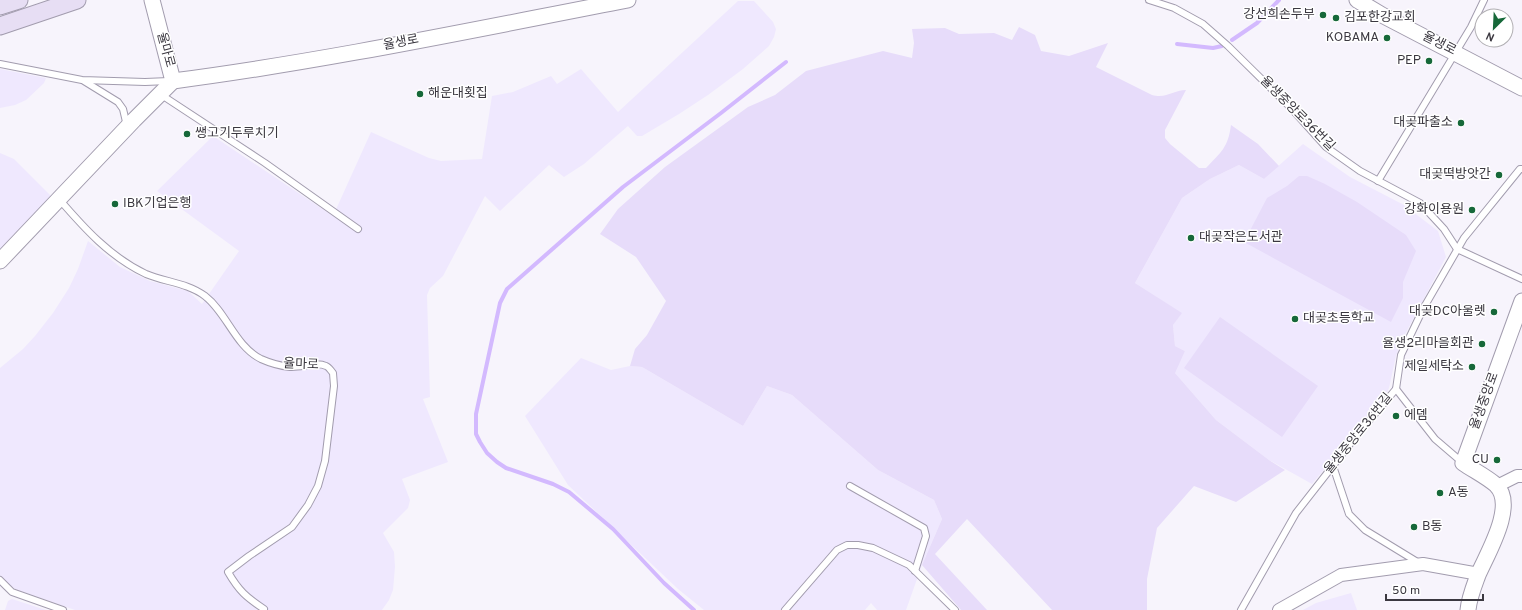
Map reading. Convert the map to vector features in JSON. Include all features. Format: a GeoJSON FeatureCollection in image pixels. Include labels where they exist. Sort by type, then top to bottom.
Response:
{"type":"FeatureCollection","features":[{"type":"Feature","properties":{"kind":"main road"},"geometry":{"type":"LineString","coordinates":[[0,6],[19,0]]}},
{"type":"Feature","properties":{"kind":"main road"},"geometry":{"type":"LineString","coordinates":[[0,26],[77,0]]}},
{"type":"Feature","properties":{"kind":"street"},"geometry":{"type":"LineString","coordinates":[[140,0],[144,3],[159,25]]}},
{"type":"Feature","properties":{"kind":"street","name":"율마로"},"geometry":{"type":"LineString","coordinates":[[0,261],[127,127],[174,81],[152,0]]}},
{"type":"Feature","properties":{"kind":"street"},"geometry":{"type":"LineString","coordinates":[[159,25],[165,0]]}},
{"type":"Feature","properties":{"kind":"street","name":"율생로"},"geometry":{"type":"LineString","coordinates":[[174,81],[302,61],[628,0]]}},
{"type":"Feature","properties":{"kind":"street","name":"율생로"},"geometry":{"type":"LineString","coordinates":[[1357,0],[1382,15],[1522,88]]}},
{"type":"Feature","properties":{"kind":"street","name":"율생중앙로"},"geometry":{"type":"LineString","coordinates":[[1463,463],[1522,301]]}},
{"type":"Feature","properties":{"kind":"street"},"geometry":{"type":"LineString","coordinates":[[1463,463],[1497,486],[1502,493],[1503,504],[1502,520],[1478,574],[1469,601],[1468,610]]}},
{"type":"Feature","properties":{"kind":"street"},"geometry":{"type":"LineString","coordinates":[[1497,486],[1517,476],[1522,476]]}},
{"type":"Feature","properties":{"kind":"street"},"geometry":{"type":"LineString","coordinates":[[1279,610],[1341,575],[1423,564],[1478,574]]}},
{"type":"Feature","properties":{"kind":"lane","name":"율생중앙로36번길"},"geometry":{"type":"LineString","coordinates":[[1149,0],[1174,8],[1203,24],[1228,46],[1291,108],[1326,147],[1360,171],[1420,203],[1444,229],[1458,249],[1522,279]]}},
{"type":"Feature","properties":{"kind":"lane"},"geometry":{"type":"LineString","coordinates":[[1378,180],[1478,15],[1484,0]]}},
{"type":"Feature","properties":{"kind":"lane"},"geometry":{"type":"LineString","coordinates":[[0,59],[9,65]]}},
{"type":"Feature","properties":{"kind":"lane"},"geometry":{"type":"LineString","coordinates":[[0,64],[82,80],[145,82],[174,81]]}},
{"type":"Feature","properties":{"kind":"lane"},"geometry":{"type":"LineString","coordinates":[[82,80],[118,102],[124,109],[127,127]]}},
{"type":"Feature","properties":{"kind":"lane"},"geometry":{"type":"LineString","coordinates":[[160,94],[288,179],[358,229]]}},
{"type":"Feature","properties":{"kind":"lane"},"geometry":{"type":"LineString","coordinates":[[1458,249],[1472,227],[1521,168]]}},
{"type":"Feature","properties":{"kind":"lane","name":"율마로"},"geometry":{"type":"LineString","coordinates":[[59,199],[85,229],[110,252],[131,267],[153,277],[198,290],[215,305],[244,346],[260,358],[275,364],[291,367],[315,365],[326,366],[333,372],[334,386],[325,461],[318,486],[308,506],[292,527],[228,572],[237,588],[264,609]]}},
{"type":"Feature","properties":{"kind":"lane","name":"율생중앙로36번길"},"geometry":{"type":"LineString","coordinates":[[1241,610],[1296,513],[1396,389],[1399,364],[1404,347],[1423,309],[1458,249]]}},
{"type":"Feature","properties":{"kind":"lane"},"geometry":{"type":"LineString","coordinates":[[1396,389],[1435,439],[1463,463]]}},
{"type":"Feature","properties":{"kind":"lane"},"geometry":{"type":"LineString","coordinates":[[1333,466],[1349,514],[1365,530],[1423,564]]}},
{"type":"Feature","properties":{"kind":"lane"},"geometry":{"type":"LineString","coordinates":[[850,486],[924,528],[926,536],[915,571]]}},
{"type":"Feature","properties":{"kind":"lane"},"geometry":{"type":"LineString","coordinates":[[785,610],[837,550],[847,545],[858,544],[873,548],[909,565],[955,610]]}},
{"type":"Feature","properties":{"kind":"lane"},"geometry":{"type":"LineString","coordinates":[[0,580],[12,592],[63,610]]}},
{"type":"Feature","properties":{"kind":"shaded area"},"geometry":{"type":"Polygon","coordinates":[[[738,1],[754,1],[773,22],[776,29],[769,46],[743,69],[708,95],[642,136],[637,136],[628,126],[584,164],[564,177],[549,165],[500,211],[485,196],[443,276],[430,288],[427,295],[430,397],[423,399],[448,462],[402,479],[410,500],[408,508],[383,533],[394,552],[395,567],[393,590],[389,600],[382,610],[75,610],[15,589],[0,577],[0,368],[23,349],[53,313],[69,288],[78,269],[88,241],[120,267],[150,281],[188,291],[202,304],[239,251],[157,191],[213,136],[333,216],[371,132],[429,158],[441,161],[482,159],[492,96],[513,92],[551,76],[557,84],[581,69],[618,112],[738,1]]]}},
{"type":"Feature","properties":{"kind":"shaded area"},"geometry":{"type":"Polygon","coordinates":[[[1019,27],[1035,35],[1041,51],[1069,56],[1108,43],[1096,67],[1152,95],[1162,96],[1181,90],[1186,90],[1165,130],[1165,138],[1199,168],[1206,168],[1223,149],[1230,133],[1231,125],[1258,144],[1279,166],[1264,179],[1239,165],[1210,179],[1182,198],[1135,283],[1182,313],[1173,325],[1175,346],[1185,351],[1175,373],[1216,420],[1269,460],[1285,470],[1236,502],[1194,486],[1157,528],[1147,579],[1147,610],[1052,610],[967,519],[935,554],[987,610],[961,610],[922,565],[942,519],[934,500],[878,470],[792,395],[767,386],[743,426],[642,367],[630,366],[635,349],[647,335],[666,301],[636,257],[600,234],[618,209],[665,167],[748,107],[775,95],[806,71],[883,51],[912,58],[914,43],[912,29],[945,28],[959,34],[994,33],[1012,40],[1019,27]]]}},
{"type":"Feature","properties":{"kind":"shaded area"},"geometry":{"type":"Polygon","coordinates":[[[0,69],[46,78],[44,83],[26,100],[15,105],[0,108],[0,69]]]}},
{"type":"Feature","properties":{"kind":"shaded area","name":"대곶초등학교"},"geometry":{"type":"Polygon","coordinates":[[[1303,144],[1350,177],[1404,205],[1438,231],[1446,257],[1401,342],[1386,395],[1312,484],[1269,460],[1216,420],[1174,372],[1185,351],[1175,346],[1173,325],[1181,313],[1135,283],[1182,198],[1210,179],[1239,165],[1264,179],[1303,144]]]}},
{"type":"Feature","properties":{"kind":"shaded area"},"geometry":{"type":"Polygon","coordinates":[[[0,153],[14,159],[51,196],[0,249],[0,153]]]}},
{"type":"Feature","properties":{"kind":"shaded area"},"geometry":{"type":"Polygon","coordinates":[[[1299,176],[1307,176],[1325,184],[1357,202],[1406,235],[1416,251],[1403,282],[1403,298],[1391,322],[1244,242],[1267,198],[1287,186],[1299,176]]]}},
{"type":"Feature","properties":{"kind":"shaded area"},"geometry":{"type":"Polygon","coordinates":[[[1220,317],[1318,386],[1282,437],[1184,368],[1220,317]]]}},
{"type":"Feature","properties":{"kind":"shaded area"},"geometry":{"type":"Polygon","coordinates":[[[581,358],[611,370],[630,366],[642,367],[743,426],[767,386],[792,395],[878,470],[934,500],[942,519],[922,565],[906,610],[877,610],[871,603],[865,610],[704,610],[678,589],[568,485],[525,416],[581,358]]]}},
{"type":"Feature","properties":{"kind":"shaded area"},"geometry":{"type":"Polygon","coordinates":[[[1351,593],[1357,610],[1303,610],[1316,603],[1351,593]]]}},
{"type":"Feature","properties":{"kind":"shaded area"},"geometry":{"type":"Polygon","coordinates":[[[12,599],[46,610],[5,610],[8,601],[12,599]]]}},
{"type":"Feature","properties":{"kind":"waterway"},"geometry":{"type":"LineString","coordinates":[[1232,40],[1257,23],[1279,0]]}},
{"type":"Feature","properties":{"kind":"waterway"},"geometry":{"type":"LineString","coordinates":[[1177,44],[1213,48],[1222,46]]}},
{"type":"Feature","properties":{"kind":"waterway"},"geometry":{"type":"LineString","coordinates":[[694,610],[664,583],[613,529],[569,492],[553,484],[506,468],[497,462],[487,453],[476,434],[476,414],[500,303],[507,289],[623,187],[786,62]]}},
{"type":"Feature","properties":{"kind":"place","name":"강선희손두부"},"geometry":{"type":"Point","coordinates":[1323,15]}},
{"type":"Feature","properties":{"kind":"place","name":"김포한강교회"},"geometry":{"type":"Point","coordinates":[1336,18]}},
{"type":"Feature","properties":{"kind":"place","name":"KOBAMA"},"geometry":{"type":"Point","coordinates":[1387,38]}},
{"type":"Feature","properties":{"kind":"place","name":"PEP"},"geometry":{"type":"Point","coordinates":[1429,61]}},
{"type":"Feature","properties":{"kind":"place","name":"해운대횟집"},"geometry":{"type":"Point","coordinates":[420,94]}},
{"type":"Feature","properties":{"kind":"place","name":"대곶파출소"},"geometry":{"type":"Point","coordinates":[1461,123]}},
{"type":"Feature","properties":{"kind":"place","name":"쌩고기두루치기"},"geometry":{"type":"Point","coordinates":[187,134]}},
{"type":"Feature","properties":{"kind":"place","name":"대곶떡방앗간"},"geometry":{"type":"Point","coordinates":[1499,175]}},
{"type":"Feature","properties":{"kind":"place","name":"IBK기업은행"},"geometry":{"type":"Point","coordinates":[115,204]}},
{"type":"Feature","properties":{"kind":"place","name":"강화이용원"},"geometry":{"type":"Point","coordinates":[1472,210]}},
{"type":"Feature","properties":{"kind":"place","name":"대곶작은도서관"},"geometry":{"type":"Point","coordinates":[1191,238]}},
{"type":"Feature","properties":{"kind":"place","name":"대곶DC아울렛"},"geometry":{"type":"Point","coordinates":[1494,312]}},
{"type":"Feature","properties":{"kind":"place","name":"대곶초등학교"},"geometry":{"type":"Point","coordinates":[1295,319]}},
{"type":"Feature","properties":{"kind":"place","name":"율생2리마을회관"},"geometry":{"type":"Point","coordinates":[1482,344]}},
{"type":"Feature","properties":{"kind":"place","name":"제일세탁소"},"geometry":{"type":"Point","coordinates":[1472,367]}},
{"type":"Feature","properties":{"kind":"place","name":"에뎀"},"geometry":{"type":"Point","coordinates":[1396,416]}},
{"type":"Feature","properties":{"kind":"place","name":"CU"},"geometry":{"type":"Point","coordinates":[1497,460]}},
{"type":"Feature","properties":{"kind":"place","name":"A동"},"geometry":{"type":"Point","coordinates":[1440,493]}},
{"type":"Feature","properties":{"kind":"place","name":"B동"},"geometry":{"type":"Point","coordinates":[1414,527]}}]}
